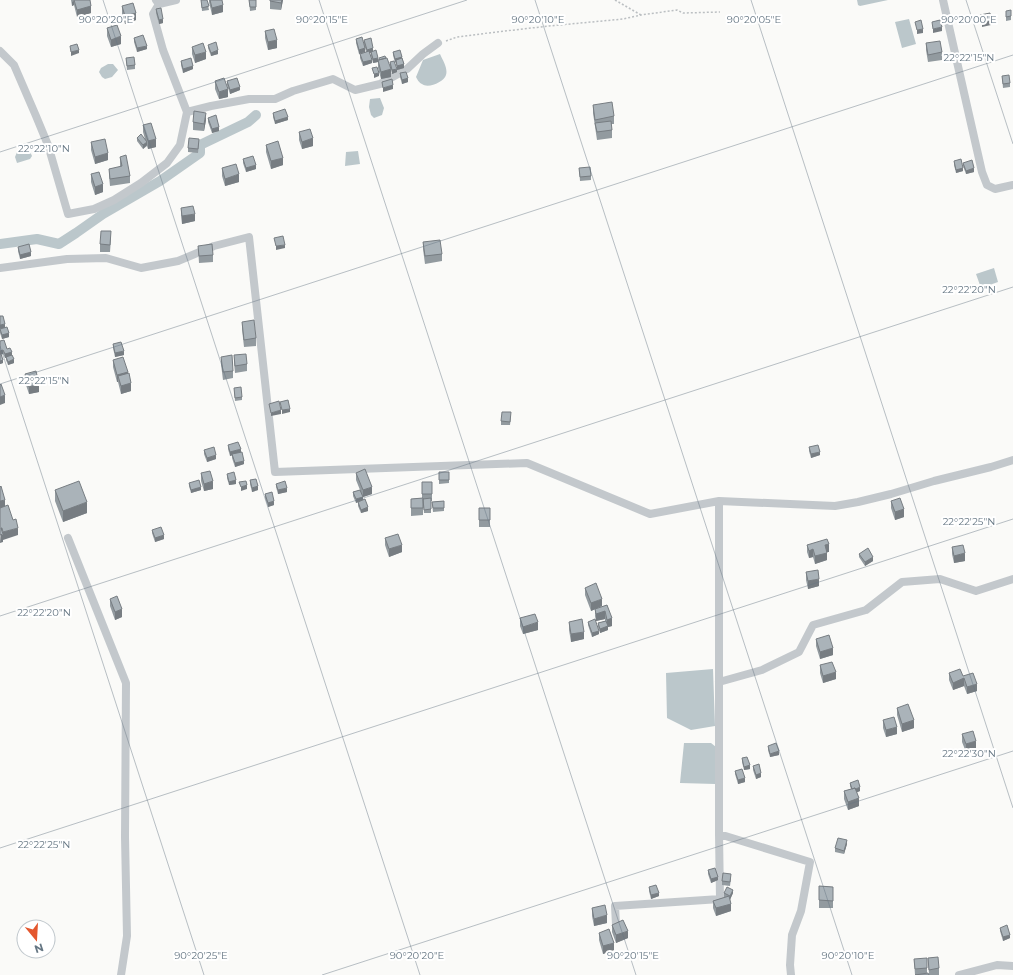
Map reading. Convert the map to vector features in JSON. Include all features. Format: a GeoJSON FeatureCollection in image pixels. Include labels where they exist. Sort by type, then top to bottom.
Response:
{"type":"FeatureCollection","features":[{"type":"Feature","properties":{"kind":"street"},"geometry":{"type":"LineString","coordinates":[[0,51],[14,65],[36,116],[48,145],[68,214],[94,209],[114,200],[141,183],[167,163],[180,146],[187,112],[163,50],[153,14],[158,2],[176,0]]}},
{"type":"Feature","properties":{"kind":"street"},"geometry":{"type":"LineString","coordinates":[[943,0],[982,172],[987,186],[996,189],[1013,185]]}},
{"type":"Feature","properties":{"kind":"street"},"geometry":{"type":"LineString","coordinates":[[187,112],[249,99],[275,99],[294,91],[333,79],[355,90],[380,84],[407,69],[423,54],[438,43]]}},
{"type":"Feature","properties":{"kind":"street"},"geometry":{"type":"LineString","coordinates":[[0,268],[67,259],[106,258],[141,268],[178,261],[214,246],[249,237],[275,472],[527,463],[650,514],[719,501],[835,506],[891,494],[1013,460]]}},
{"type":"Feature","properties":{"kind":"street"},"geometry":{"type":"LineString","coordinates":[[616,925],[615,906],[720,899],[719,501]]}},
{"type":"Feature","properties":{"kind":"street"},"geometry":{"type":"LineString","coordinates":[[68,538],[126,683],[125,837],[127,936],[121,975]]}},
{"type":"Feature","properties":{"kind":"street"},"geometry":{"type":"LineString","coordinates":[[719,682],[762,670],[799,652],[813,625],[866,610],[902,582],[940,580],[976,591],[1013,579]]}},
{"type":"Feature","properties":{"kind":"street"},"geometry":{"type":"LineString","coordinates":[[719,834],[810,862],[801,911],[792,935],[790,965],[791,975]]}},
{"type":"Feature","properties":{"kind":"street"},"geometry":{"type":"LineString","coordinates":[[959,975],[997,965],[1013,966]]}},
{"type":"Feature","properties":{"kind":"path"},"geometry":{"type":"LineString","coordinates":[[615,0],[641,15]]}},
{"type":"Feature","properties":{"kind":"path"},"geometry":{"type":"LineString","coordinates":[[438,43],[458,37],[549,26],[610,21],[676,10],[683,13],[720,12]]}},
{"type":"Feature","properties":{"kind":"shaded area"},"geometry":{"type":"Polygon","coordinates":[[[857,0],[888,0],[860,6],[858,5],[857,0]]]}},
{"type":"Feature","properties":{"kind":"shaded area"},"geometry":{"type":"Polygon","coordinates":[[[909,19],[916,44],[902,48],[895,22],[909,19]]]}},
{"type":"Feature","properties":{"kind":"shaded area"},"geometry":{"type":"Polygon","coordinates":[[[440,54],[445,64],[445,78],[428,86],[418,81],[416,77],[423,60],[440,54]]]}},
{"type":"Feature","properties":{"kind":"shaded area"},"geometry":{"type":"Polygon","coordinates":[[[108,64],[113,64],[118,70],[112,77],[105,79],[99,72],[101,68],[108,64]]]}},
{"type":"Feature","properties":{"kind":"shaded area"},"geometry":{"type":"Polygon","coordinates":[[[380,98],[384,108],[382,115],[374,118],[371,115],[369,107],[370,99],[380,98]]]}},
{"type":"Feature","properties":{"kind":"shaded area"},"geometry":{"type":"Polygon","coordinates":[[[29,149],[32,156],[30,159],[17,163],[15,157],[17,152],[29,149]]]}},
{"type":"Feature","properties":{"kind":"shaded area"},"geometry":{"type":"Polygon","coordinates":[[[358,151],[360,164],[345,166],[346,152],[358,151]]]}},
{"type":"Feature","properties":{"kind":"shaded area"},"geometry":{"type":"Polygon","coordinates":[[[994,268],[998,282],[981,288],[976,274],[994,268]]]}},
{"type":"Feature","properties":{"kind":"shaded area"},"geometry":{"type":"Polygon","coordinates":[[[713,669],[715,726],[691,730],[667,718],[666,673],[713,669]]]}},
{"type":"Feature","properties":{"kind":"shaded area"},"geometry":{"type":"Polygon","coordinates":[[[684,743],[711,743],[716,747],[715,784],[680,783],[684,743]]]}},
{"type":"Feature","properties":{"kind":"building"},"geometry":{"type":"Polygon","coordinates":[[[74,0],[90,0],[91,6],[77,10],[74,0]]]}},
{"type":"Feature","properties":{"kind":"building"},"geometry":{"type":"Polygon","coordinates":[[[201,0],[207,0],[209,6],[202,8],[201,0]]]}},
{"type":"Feature","properties":{"kind":"building"},"geometry":{"type":"Polygon","coordinates":[[[210,0],[222,0],[223,5],[212,8],[210,0]]]}},
{"type":"Feature","properties":{"kind":"building"},"geometry":{"type":"Polygon","coordinates":[[[249,0],[256,0],[256,7],[250,7],[249,0]]]}},
{"type":"Feature","properties":{"kind":"building"},"geometry":{"type":"Polygon","coordinates":[[[270,0],[282,0],[281,3],[270,0]]]}},
{"type":"Feature","properties":{"kind":"building"},"geometry":{"type":"Polygon","coordinates":[[[133,3],[136,13],[125,16],[122,6],[133,3]]]}},
{"type":"Feature","properties":{"kind":"building"},"geometry":{"type":"Polygon","coordinates":[[[161,8],[163,19],[159,20],[156,9],[161,8]]]}},
{"type":"Feature","properties":{"kind":"building"},"geometry":{"type":"Polygon","coordinates":[[[1011,10],[1011,16],[1006,17],[1006,11],[1011,10]]]}},
{"type":"Feature","properties":{"kind":"building"},"geometry":{"type":"Polygon","coordinates":[[[990,13],[991,21],[982,23],[980,15],[990,13]]]}},
{"type":"Feature","properties":{"kind":"building"},"geometry":{"type":"Polygon","coordinates":[[[921,20],[923,29],[917,30],[915,22],[921,20]]]}},
{"type":"Feature","properties":{"kind":"building"},"geometry":{"type":"Polygon","coordinates":[[[940,20],[942,27],[933,29],[932,22],[940,20]]]}},
{"type":"Feature","properties":{"kind":"building"},"geometry":{"type":"Polygon","coordinates":[[[117,25],[121,36],[111,40],[107,28],[117,25]]]}},
{"type":"Feature","properties":{"kind":"building"},"geometry":{"type":"Polygon","coordinates":[[[274,29],[277,40],[268,42],[265,31],[274,29]]]}},
{"type":"Feature","properties":{"kind":"building"},"geometry":{"type":"Polygon","coordinates":[[[143,35],[147,46],[137,48],[134,38],[143,35]]]}},
{"type":"Feature","properties":{"kind":"building"},"geometry":{"type":"Polygon","coordinates":[[[362,37],[365,48],[359,50],[356,39],[362,37]]]}},
{"type":"Feature","properties":{"kind":"building"},"geometry":{"type":"Polygon","coordinates":[[[371,38],[373,48],[367,50],[364,40],[371,38]]]}},
{"type":"Feature","properties":{"kind":"building"},"geometry":{"type":"Polygon","coordinates":[[[940,41],[942,52],[928,55],[926,43],[940,41]]]}},
{"type":"Feature","properties":{"kind":"building"},"geometry":{"type":"Polygon","coordinates":[[[216,42],[218,50],[211,53],[208,45],[216,42]]]}},
{"type":"Feature","properties":{"kind":"building"},"geometry":{"type":"Polygon","coordinates":[[[203,43],[206,52],[195,55],[192,47],[203,43]]]}},
{"type":"Feature","properties":{"kind":"building"},"geometry":{"type":"Polygon","coordinates":[[[77,44],[79,50],[71,52],[70,46],[77,44]]]}},
{"type":"Feature","properties":{"kind":"building"},"geometry":{"type":"Polygon","coordinates":[[[376,50],[378,58],[373,59],[371,52],[376,50]]]}},
{"type":"Feature","properties":{"kind":"building"},"geometry":{"type":"Polygon","coordinates":[[[400,50],[402,57],[395,59],[393,52],[400,50]]]}},
{"type":"Feature","properties":{"kind":"building"},"geometry":{"type":"Polygon","coordinates":[[[369,51],[372,60],[363,62],[360,54],[369,51]]]}},
{"type":"Feature","properties":{"kind":"building"},"geometry":{"type":"Polygon","coordinates":[[[385,56],[386,58],[379,60],[379,58],[385,56]]]}},
{"type":"Feature","properties":{"kind":"building"},"geometry":{"type":"Polygon","coordinates":[[[134,57],[135,65],[127,66],[126,58],[134,57]]]}},
{"type":"Feature","properties":{"kind":"building"},"geometry":{"type":"Polygon","coordinates":[[[191,58],[193,66],[183,69],[181,61],[191,58]]]}},
{"type":"Feature","properties":{"kind":"building"},"geometry":{"type":"Polygon","coordinates":[[[387,58],[391,69],[381,72],[378,60],[387,58]]]}},
{"type":"Feature","properties":{"kind":"building"},"geometry":{"type":"Polygon","coordinates":[[[402,58],[404,64],[397,66],[396,60],[402,58]]]}},
{"type":"Feature","properties":{"kind":"building"},"geometry":{"type":"Polygon","coordinates":[[[394,61],[397,69],[392,70],[390,62],[394,61]]]}},
{"type":"Feature","properties":{"kind":"building"},"geometry":{"type":"Polygon","coordinates":[[[377,67],[379,73],[374,74],[372,68],[377,67]]]}},
{"type":"Feature","properties":{"kind":"building"},"geometry":{"type":"Polygon","coordinates":[[[406,72],[408,78],[402,80],[400,73],[406,72]]]}},
{"type":"Feature","properties":{"kind":"building"},"geometry":{"type":"Polygon","coordinates":[[[1009,75],[1010,83],[1003,84],[1002,76],[1009,75]]]}},
{"type":"Feature","properties":{"kind":"building"},"geometry":{"type":"Polygon","coordinates":[[[224,78],[228,89],[219,92],[215,81],[224,78]]]}},
{"type":"Feature","properties":{"kind":"building"},"geometry":{"type":"Polygon","coordinates":[[[237,78],[240,87],[230,90],[227,81],[237,78]]]}},
{"type":"Feature","properties":{"kind":"building"},"geometry":{"type":"Polygon","coordinates":[[[392,79],[393,85],[383,88],[382,82],[392,79]]]}},
{"type":"Feature","properties":{"kind":"building"},"geometry":{"type":"Polygon","coordinates":[[[612,102],[614,116],[595,120],[593,105],[612,102]]]}},
{"type":"Feature","properties":{"kind":"building"},"geometry":{"type":"Polygon","coordinates":[[[285,109],[288,117],[275,121],[273,113],[285,109]]]}},
{"type":"Feature","properties":{"kind":"building"},"geometry":{"type":"Polygon","coordinates":[[[194,111],[206,113],[204,124],[193,122],[194,111]]]}},
{"type":"Feature","properties":{"kind":"building"},"geometry":{"type":"Polygon","coordinates":[[[216,115],[219,127],[212,129],[208,118],[216,115]]]}},
{"type":"Feature","properties":{"kind":"building"},"geometry":{"type":"Polygon","coordinates":[[[611,121],[612,130],[597,132],[595,123],[611,121]]]}},
{"type":"Feature","properties":{"kind":"building"},"geometry":{"type":"Polygon","coordinates":[[[151,123],[156,139],[148,141],[143,125],[151,123]]]}},
{"type":"Feature","properties":{"kind":"building"},"geometry":{"type":"Polygon","coordinates":[[[310,129],[313,138],[302,142],[299,132],[310,129]]]}},
{"type":"Feature","properties":{"kind":"building"},"geometry":{"type":"Polygon","coordinates":[[[141,134],[147,142],[143,145],[137,138],[141,134]]]}},
{"type":"Feature","properties":{"kind":"building"},"geometry":{"type":"Polygon","coordinates":[[[189,138],[199,139],[198,149],[188,148],[189,138]]]}},
{"type":"Feature","properties":{"kind":"building"},"geometry":{"type":"Polygon","coordinates":[[[105,139],[108,153],[95,157],[91,142],[105,139]]]}},
{"type":"Feature","properties":{"kind":"building"},"geometry":{"type":"Polygon","coordinates":[[[278,141],[283,158],[271,161],[266,145],[278,141]]]}},
{"type":"Feature","properties":{"kind":"building"},"geometry":{"type":"Polygon","coordinates":[[[126,155],[130,176],[110,179],[109,169],[122,166],[120,157],[126,155]]]}},
{"type":"Feature","properties":{"kind":"building"},"geometry":{"type":"Polygon","coordinates":[[[253,156],[256,165],[246,168],[243,159],[253,156]]]}},
{"type":"Feature","properties":{"kind":"building"},"geometry":{"type":"Polygon","coordinates":[[[961,159],[963,168],[956,170],[954,161],[961,159]]]}},
{"type":"Feature","properties":{"kind":"building"},"geometry":{"type":"Polygon","coordinates":[[[972,160],[974,168],[966,171],[963,163],[972,160]]]}},
{"type":"Feature","properties":{"kind":"building"},"geometry":{"type":"Polygon","coordinates":[[[236,164],[239,174],[225,179],[222,168],[236,164]]]}},
{"type":"Feature","properties":{"kind":"building"},"geometry":{"type":"Polygon","coordinates":[[[590,167],[591,176],[580,177],[579,168],[590,167]]]}},
{"type":"Feature","properties":{"kind":"building"},"geometry":{"type":"Polygon","coordinates":[[[99,172],[103,184],[95,187],[91,174],[99,172]]]}},
{"type":"Feature","properties":{"kind":"building"},"geometry":{"type":"Polygon","coordinates":[[[193,206],[195,214],[182,216],[181,208],[193,206]]]}},
{"type":"Feature","properties":{"kind":"building"},"geometry":{"type":"Polygon","coordinates":[[[101,231],[111,231],[110,245],[100,244],[101,231]]]}},
{"type":"Feature","properties":{"kind":"building"},"geometry":{"type":"Polygon","coordinates":[[[283,236],[285,245],[276,246],[274,238],[283,236]]]}},
{"type":"Feature","properties":{"kind":"building"},"geometry":{"type":"Polygon","coordinates":[[[440,240],[442,254],[425,256],[423,242],[440,240]]]}},
{"type":"Feature","properties":{"kind":"building"},"geometry":{"type":"Polygon","coordinates":[[[29,244],[31,252],[20,255],[18,247],[29,244]]]}},
{"type":"Feature","properties":{"kind":"building"},"geometry":{"type":"Polygon","coordinates":[[[212,244],[213,255],[199,256],[198,246],[212,244]]]}},
{"type":"Feature","properties":{"kind":"building"},"geometry":{"type":"Polygon","coordinates":[[[0,316],[3,316],[5,324],[0,325],[0,316]]]}},
{"type":"Feature","properties":{"kind":"building"},"geometry":{"type":"Polygon","coordinates":[[[254,320],[256,338],[244,340],[242,322],[254,320]]]}},
{"type":"Feature","properties":{"kind":"building"},"geometry":{"type":"Polygon","coordinates":[[[7,327],[9,333],[2,335],[0,329],[7,327]]]}},
{"type":"Feature","properties":{"kind":"building"},"geometry":{"type":"Polygon","coordinates":[[[4,340],[7,349],[10,348],[12,352],[5,354],[3,350],[0,351],[0,341],[4,340]]]}},
{"type":"Feature","properties":{"kind":"building"},"geometry":{"type":"Polygon","coordinates":[[[121,342],[124,351],[115,353],[113,344],[121,342]]]}},
{"type":"Feature","properties":{"kind":"building"},"geometry":{"type":"Polygon","coordinates":[[[0,354],[3,360],[0,361],[0,354]]]}},
{"type":"Feature","properties":{"kind":"building"},"geometry":{"type":"Polygon","coordinates":[[[246,354],[247,364],[235,366],[234,355],[246,354]]]}},
{"type":"Feature","properties":{"kind":"building"},"geometry":{"type":"Polygon","coordinates":[[[12,355],[14,359],[8,362],[6,357],[12,355]]]}},
{"type":"Feature","properties":{"kind":"building"},"geometry":{"type":"Polygon","coordinates":[[[232,355],[233,371],[223,372],[221,357],[232,355]]]}},
{"type":"Feature","properties":{"kind":"building"},"geometry":{"type":"Polygon","coordinates":[[[123,357],[128,372],[117,375],[113,360],[123,357]]]}},
{"type":"Feature","properties":{"kind":"building"},"geometry":{"type":"Polygon","coordinates":[[[36,371],[39,384],[29,387],[25,374],[36,371]]]}},
{"type":"Feature","properties":{"kind":"building"},"geometry":{"type":"Polygon","coordinates":[[[129,373],[131,383],[121,386],[118,376],[129,373]]]}},
{"type":"Feature","properties":{"kind":"building"},"geometry":{"type":"Polygon","coordinates":[[[1,384],[5,395],[0,397],[0,385],[1,384]]]}},
{"type":"Feature","properties":{"kind":"building"},"geometry":{"type":"Polygon","coordinates":[[[241,387],[242,397],[235,398],[234,388],[241,387]]]}},
{"type":"Feature","properties":{"kind":"building"},"geometry":{"type":"Polygon","coordinates":[[[288,400],[290,409],[282,410],[280,402],[288,400]]]}},
{"type":"Feature","properties":{"kind":"building"},"geometry":{"type":"Polygon","coordinates":[[[279,401],[281,410],[271,413],[269,404],[279,401]]]}},
{"type":"Feature","properties":{"kind":"building"},"geometry":{"type":"Polygon","coordinates":[[[502,412],[511,412],[510,422],[501,421],[502,412]]]}},
{"type":"Feature","properties":{"kind":"building"},"geometry":{"type":"Polygon","coordinates":[[[238,442],[241,449],[230,452],[228,445],[238,442]]]}},
{"type":"Feature","properties":{"kind":"building"},"geometry":{"type":"Polygon","coordinates":[[[818,445],[820,452],[811,454],[809,447],[818,445]]]}},
{"type":"Feature","properties":{"kind":"building"},"geometry":{"type":"Polygon","coordinates":[[[214,447],[216,455],[207,458],[204,450],[214,447]]]}},
{"type":"Feature","properties":{"kind":"building"},"geometry":{"type":"Polygon","coordinates":[[[242,452],[244,461],[235,463],[232,454],[242,452]]]}},
{"type":"Feature","properties":{"kind":"building"},"geometry":{"type":"Polygon","coordinates":[[[365,469],[372,487],[363,490],[356,473],[365,469]]]}},
{"type":"Feature","properties":{"kind":"building"},"geometry":{"type":"Polygon","coordinates":[[[210,471],[213,481],[204,484],[201,473],[210,471]]]}},
{"type":"Feature","properties":{"kind":"building"},"geometry":{"type":"Polygon","coordinates":[[[234,472],[236,480],[229,482],[227,474],[234,472]]]}},
{"type":"Feature","properties":{"kind":"building"},"geometry":{"type":"Polygon","coordinates":[[[439,472],[449,472],[449,480],[439,480],[439,472]]]}},
{"type":"Feature","properties":{"kind":"building"},"geometry":{"type":"Polygon","coordinates":[[[256,479],[258,486],[252,488],[250,480],[256,479]]]}},
{"type":"Feature","properties":{"kind":"building"},"geometry":{"type":"Polygon","coordinates":[[[199,480],[201,487],[191,490],[189,483],[199,480]]]}},
{"type":"Feature","properties":{"kind":"building"},"geometry":{"type":"Polygon","coordinates":[[[79,481],[87,502],[63,511],[55,490],[79,481]]]}},
{"type":"Feature","properties":{"kind":"building"},"geometry":{"type":"Polygon","coordinates":[[[246,481],[247,485],[241,487],[239,482],[246,481]]]}},
{"type":"Feature","properties":{"kind":"building"},"geometry":{"type":"Polygon","coordinates":[[[285,481],[287,488],[278,490],[276,484],[285,481]]]}},
{"type":"Feature","properties":{"kind":"building"},"geometry":{"type":"Polygon","coordinates":[[[422,482],[432,482],[432,494],[422,494],[422,482]]]}},
{"type":"Feature","properties":{"kind":"building"},"geometry":{"type":"Polygon","coordinates":[[[1,486],[5,500],[0,501],[0,487],[1,486]]]}},
{"type":"Feature","properties":{"kind":"building"},"geometry":{"type":"Polygon","coordinates":[[[360,490],[363,497],[356,499],[353,492],[360,490]]]}},
{"type":"Feature","properties":{"kind":"building"},"geometry":{"type":"Polygon","coordinates":[[[272,492],[274,501],[268,503],[265,494],[272,492]]]}},
{"type":"Feature","properties":{"kind":"building"},"geometry":{"type":"Polygon","coordinates":[[[423,498],[423,508],[411,508],[411,499],[423,498]]]}},
{"type":"Feature","properties":{"kind":"building"},"geometry":{"type":"Polygon","coordinates":[[[431,498],[431,509],[424,510],[423,499],[431,498]]]}},
{"type":"Feature","properties":{"kind":"building"},"geometry":{"type":"Polygon","coordinates":[[[900,498],[904,509],[895,512],[891,501],[900,498]]]}},
{"type":"Feature","properties":{"kind":"building"},"geometry":{"type":"Polygon","coordinates":[[[365,499],[368,507],[361,510],[358,502],[365,499]]]}},
{"type":"Feature","properties":{"kind":"building"},"geometry":{"type":"Polygon","coordinates":[[[444,501],[444,508],[433,508],[432,502],[444,501]]]}},
{"type":"Feature","properties":{"kind":"building"},"geometry":{"type":"Polygon","coordinates":[[[8,505],[13,520],[16,519],[18,528],[3,532],[1,528],[3,534],[0,535],[0,508],[8,505]]]}},
{"type":"Feature","properties":{"kind":"building"},"geometry":{"type":"Polygon","coordinates":[[[479,508],[490,508],[490,520],[479,520],[479,508]]]}},
{"type":"Feature","properties":{"kind":"building"},"geometry":{"type":"Polygon","coordinates":[[[161,527],[164,535],[155,538],[152,530],[161,527]]]}},
{"type":"Feature","properties":{"kind":"building"},"geometry":{"type":"Polygon","coordinates":[[[398,534],[402,545],[389,549],[385,538],[398,534]]]}},
{"type":"Feature","properties":{"kind":"building"},"geometry":{"type":"Polygon","coordinates":[[[827,539],[829,544],[825,545],[827,553],[815,556],[813,549],[809,551],[807,545],[827,539]]]}},
{"type":"Feature","properties":{"kind":"building"},"geometry":{"type":"Polygon","coordinates":[[[963,545],[965,553],[954,556],[952,547],[963,545]]]}},
{"type":"Feature","properties":{"kind":"building"},"geometry":{"type":"Polygon","coordinates":[[[868,548],[873,557],[865,562],[859,554],[868,548]]]}},
{"type":"Feature","properties":{"kind":"building"},"geometry":{"type":"Polygon","coordinates":[[[818,570],[819,579],[808,581],[806,572],[818,570]]]}},
{"type":"Feature","properties":{"kind":"building"},"geometry":{"type":"Polygon","coordinates":[[[596,583],[602,599],[591,603],[585,588],[596,583]]]}},
{"type":"Feature","properties":{"kind":"building"},"geometry":{"type":"Polygon","coordinates":[[[117,596],[122,609],[115,612],[110,599],[117,596]]]}},
{"type":"Feature","properties":{"kind":"building"},"geometry":{"type":"Polygon","coordinates":[[[607,605],[612,618],[607,620],[605,611],[596,614],[595,609],[607,605]]]}},
{"type":"Feature","properties":{"kind":"building"},"geometry":{"type":"Polygon","coordinates":[[[535,614],[538,622],[523,627],[520,618],[535,614]]]}},
{"type":"Feature","properties":{"kind":"building"},"geometry":{"type":"Polygon","coordinates":[[[582,619],[584,632],[571,634],[569,622],[582,619]]]}},
{"type":"Feature","properties":{"kind":"building"},"geometry":{"type":"Polygon","coordinates":[[[595,619],[599,631],[592,633],[588,622],[595,619]]]}},
{"type":"Feature","properties":{"kind":"building"},"geometry":{"type":"Polygon","coordinates":[[[606,621],[608,626],[600,629],[598,623],[606,621]]]}},
{"type":"Feature","properties":{"kind":"building"},"geometry":{"type":"Polygon","coordinates":[[[829,635],[833,648],[820,652],[816,639],[829,635]]]}},
{"type":"Feature","properties":{"kind":"building"},"geometry":{"type":"Polygon","coordinates":[[[832,662],[836,672],[823,676],[820,665],[832,662]]]}},
{"type":"Feature","properties":{"kind":"building"},"geometry":{"type":"Polygon","coordinates":[[[960,669],[963,676],[973,673],[977,684],[967,687],[964,678],[953,683],[949,673],[960,669]]]}},
{"type":"Feature","properties":{"kind":"building"},"geometry":{"type":"Polygon","coordinates":[[[908,704],[914,720],[902,724],[897,708],[908,704]]]}},
{"type":"Feature","properties":{"kind":"building"},"geometry":{"type":"Polygon","coordinates":[[[894,717],[897,727],[886,730],[883,720],[894,717]]]}},
{"type":"Feature","properties":{"kind":"building"},"geometry":{"type":"Polygon","coordinates":[[[973,731],[976,741],[966,744],[962,734],[973,731]]]}},
{"type":"Feature","properties":{"kind":"building"},"geometry":{"type":"Polygon","coordinates":[[[776,743],[779,751],[770,754],[768,746],[776,743]]]}},
{"type":"Feature","properties":{"kind":"building"},"geometry":{"type":"Polygon","coordinates":[[[747,757],[750,765],[744,767],[742,758],[747,757]]]}},
{"type":"Feature","properties":{"kind":"building"},"geometry":{"type":"Polygon","coordinates":[[[759,764],[761,773],[756,775],[753,766],[759,764]]]}},
{"type":"Feature","properties":{"kind":"building"},"geometry":{"type":"Polygon","coordinates":[[[742,769],[745,778],[738,780],[735,771],[742,769]]]}},
{"type":"Feature","properties":{"kind":"building"},"geometry":{"type":"Polygon","coordinates":[[[858,780],[860,787],[852,789],[850,783],[858,780]]]}},
{"type":"Feature","properties":{"kind":"building"},"geometry":{"type":"Polygon","coordinates":[[[855,788],[859,798],[848,802],[844,791],[855,788]]]}},
{"type":"Feature","properties":{"kind":"building"},"geometry":{"type":"Polygon","coordinates":[[[838,838],[847,840],[844,851],[835,848],[838,838]]]}},
{"type":"Feature","properties":{"kind":"building"},"geometry":{"type":"Polygon","coordinates":[[[715,868],[718,877],[711,879],[708,870],[715,868]]]}},
{"type":"Feature","properties":{"kind":"building"},"geometry":{"type":"Polygon","coordinates":[[[723,873],[731,874],[730,882],[722,881],[723,873]]]}},
{"type":"Feature","properties":{"kind":"building"},"geometry":{"type":"Polygon","coordinates":[[[656,885],[659,893],[651,895],[649,887],[656,885]]]}},
{"type":"Feature","properties":{"kind":"building"},"geometry":{"type":"Polygon","coordinates":[[[819,886],[833,887],[833,901],[819,900],[819,886]]]}},
{"type":"Feature","properties":{"kind":"building"},"geometry":{"type":"Polygon","coordinates":[[[727,887],[733,890],[730,896],[724,893],[727,887]]]}},
{"type":"Feature","properties":{"kind":"building"},"geometry":{"type":"Polygon","coordinates":[[[729,896],[731,904],[716,908],[713,901],[729,896]]]}},
{"type":"Feature","properties":{"kind":"building"},"geometry":{"type":"Polygon","coordinates":[[[605,905],[607,915],[594,919],[592,908],[605,905]]]}},
{"type":"Feature","properties":{"kind":"building"},"geometry":{"type":"Polygon","coordinates":[[[623,920],[628,931],[616,935],[612,925],[623,920]]]}},
{"type":"Feature","properties":{"kind":"building"},"geometry":{"type":"Polygon","coordinates":[[[1007,925],[1010,935],[1003,937],[1000,928],[1007,925]]]}},
{"type":"Feature","properties":{"kind":"building"},"geometry":{"type":"Polygon","coordinates":[[[609,929],[614,943],[603,946],[599,933],[609,929]]]}},
{"type":"Feature","properties":{"kind":"building"},"geometry":{"type":"Polygon","coordinates":[[[938,957],[939,968],[929,970],[928,958],[938,957]]]}},
{"type":"Feature","properties":{"kind":"building"},"geometry":{"type":"Polygon","coordinates":[[[927,958],[927,968],[915,969],[914,959],[927,958]]]}},
{"type":"Feature","properties":{"kind":"building"},"geometry":{"type":"Polygon","coordinates":[[[928,973],[929,975],[915,975],[928,973]]]}},
{"type":"Feature","properties":{"kind":"waterway"},"geometry":{"type":"LineString","coordinates":[[0,244],[37,239],[59,244],[103,214],[160,181],[200,153],[200,145],[248,122],[256,115]]}}]}
